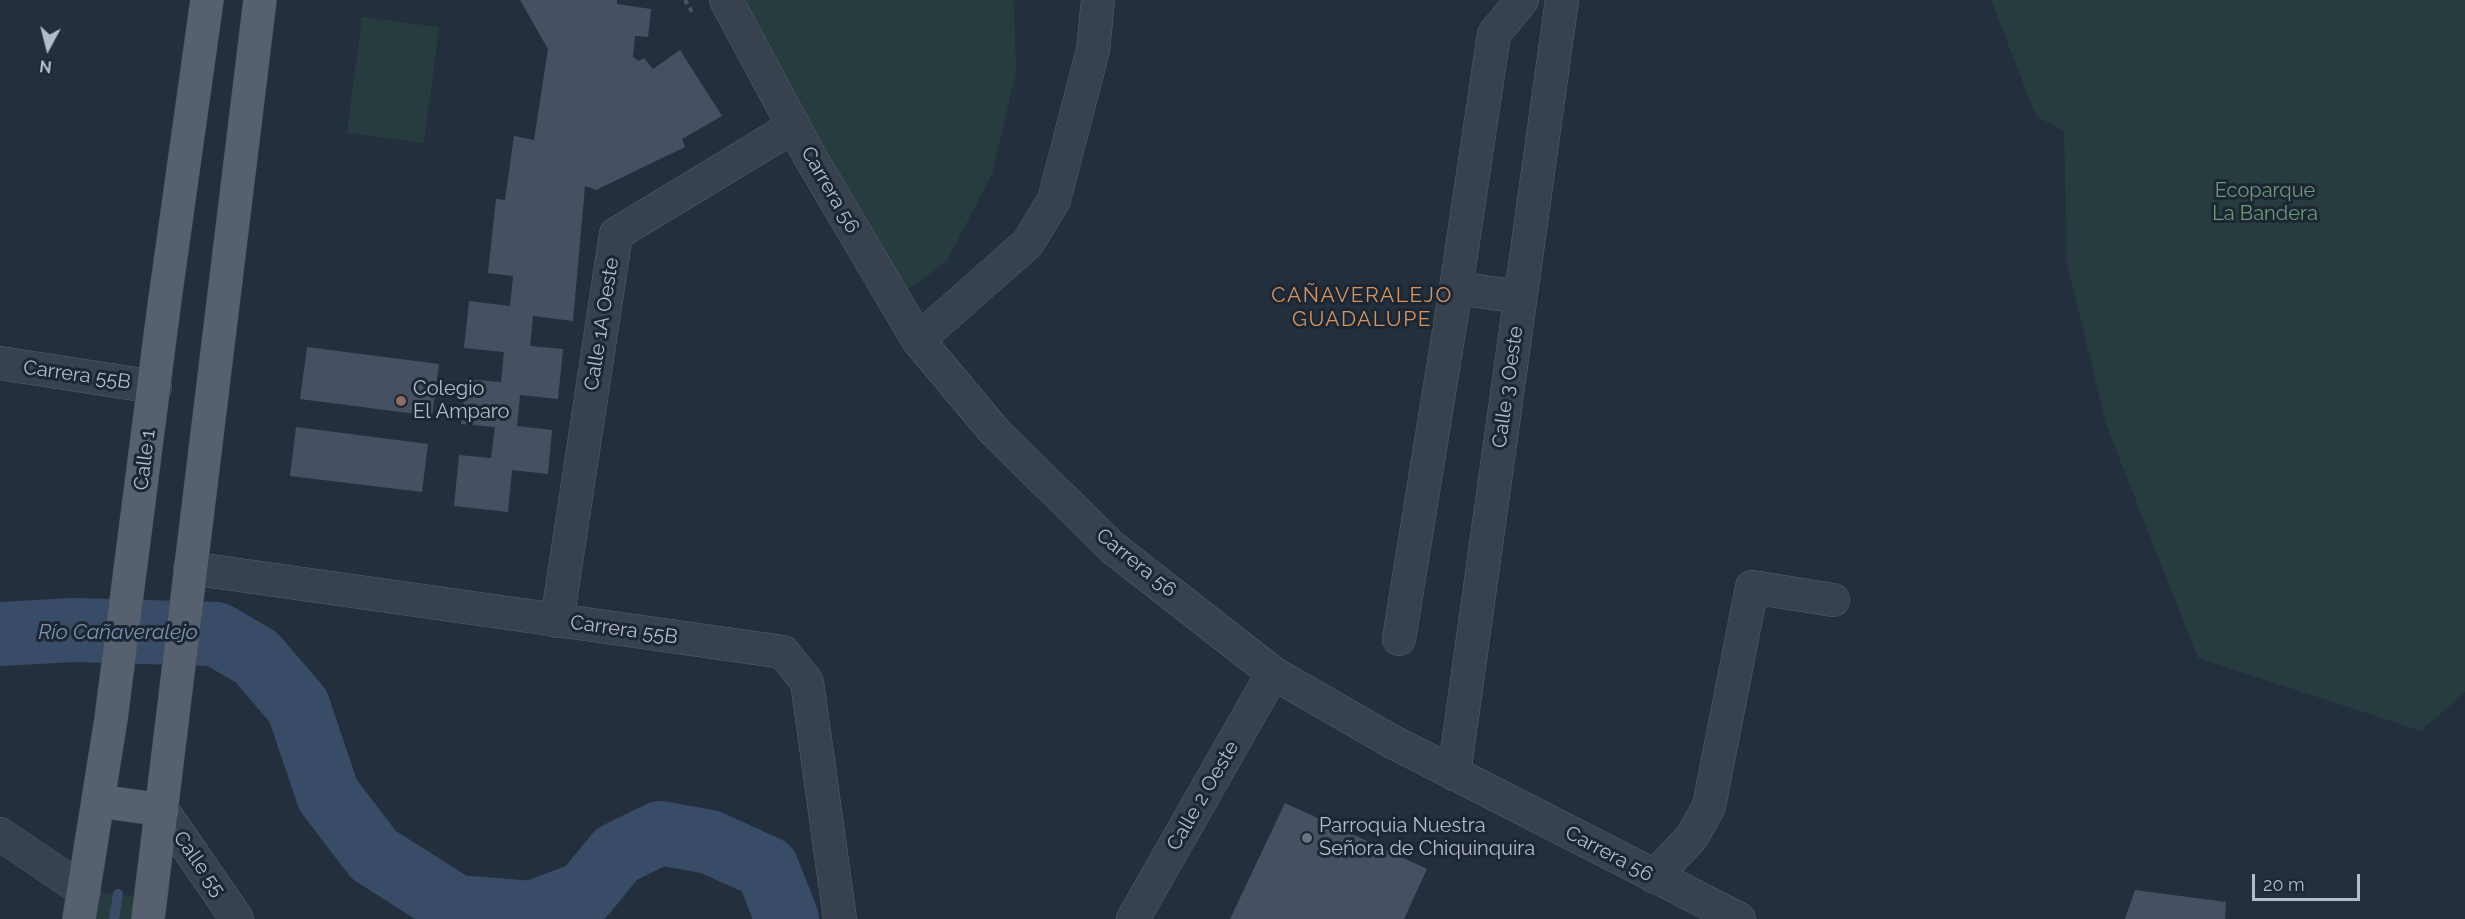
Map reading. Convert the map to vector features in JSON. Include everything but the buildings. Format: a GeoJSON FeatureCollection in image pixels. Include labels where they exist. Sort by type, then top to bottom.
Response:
{"type":"FeatureCollection","features":[{"type":"Feature","properties":{"kind":"main road","name":"Calle 1"},"geometry":{"type":"LineString","coordinates":[[82,905],[111,719],[207,0]]}},
{"type":"Feature","properties":{"kind":"main road"},"geometry":{"type":"LineString","coordinates":[[148,919],[260,0]]}},
{"type":"Feature","properties":{"kind":"main road"},"geometry":{"type":"LineString","coordinates":[[99,801],[162,810]]}},
{"type":"Feature","properties":{"kind":"street","name":"Carrera 56"},"geometry":{"type":"LineString","coordinates":[[726,0],[794,126],[918,340],[995,432],[1113,548],[1273,673],[1391,741],[1739,919]]}},
{"type":"Feature","properties":{"kind":"street"},"geometry":{"type":"LineString","coordinates":[[918,340],[1028,243],[1054,200],[1093,50],[1098,0]]}},
{"type":"Feature","properties":{"kind":"street"},"geometry":{"type":"LineString","coordinates":[[1398,639],[1456,288],[1494,34],[1522,0]]}},
{"type":"Feature","properties":{"kind":"street","name":"Calle 3 Oeste"},"geometry":{"type":"LineString","coordinates":[[1454,774],[1562,0]]}},
{"type":"Feature","properties":{"kind":"street","name":"Calle 1A Oeste"},"geometry":{"type":"LineString","coordinates":[[557,621],[616,234],[794,126]]}},
{"type":"Feature","properties":{"kind":"street"},"geometry":{"type":"LineString","coordinates":[[1456,288],[1520,297]]}},
{"type":"Feature","properties":{"kind":"street","name":"Carrera 55B"},"geometry":{"type":"LineString","coordinates":[[0,363],[155,387]]}},
{"type":"Feature","properties":{"kind":"street","name":"Carrera 55B"},"geometry":{"type":"LineString","coordinates":[[188,583],[557,621],[783,652],[807,682],[840,919]]}},
{"type":"Feature","properties":{"kind":"street"},"geometry":{"type":"LineString","coordinates":[[1654,877],[1692,837],[1709,806],[1752,587],[1833,600]]}},
{"type":"Feature","properties":{"kind":"street","name":"Calle 2 Oeste"},"geometry":{"type":"LineString","coordinates":[[1133,919],[1273,673]]}},
{"type":"Feature","properties":{"kind":"street","name":"Calle 55"},"geometry":{"type":"LineString","coordinates":[[162,810],[237,919]]}},
{"type":"Feature","properties":{"kind":"street"},"geometry":{"type":"LineString","coordinates":[[0,834],[82,905]]}},
{"type":"Feature","properties":{"kind":"green space"},"geometry":{"type":"Polygon","coordinates":[[[726,0],[1014,0],[1016,72],[992,174],[947,261],[894,300],[726,0]]]}},
{"type":"Feature","properties":{"kind":"green space","name":"Ecoparque La Bandera"},"geometry":{"type":"Polygon","coordinates":[[[1991,0],[2465,0],[2465,692],[2421,731],[2198,658],[2107,427],[2067,265],[2064,131],[2036,116],[1991,0]]]}},
{"type":"Feature","properties":{"kind":"green space"},"geometry":{"type":"Polygon","coordinates":[[[362,17],[439,27],[424,143],[347,133],[362,17]]]}},
{"type":"Feature","properties":{"kind":"green space"},"geometry":{"type":"Polygon","coordinates":[[[84,891],[150,898],[148,919],[79,919],[84,891]]]}},
{"type":"Feature","properties":{"kind":"waterway","name":"Río Cañaveralejo"},"geometry":{"type":"LineString","coordinates":[[0,634],[73,630],[216,634],[256,657],[298,706],[328,795],[374,855],[456,907],[532,913],[585,893],[617,854],[660,833],[710,842],[767,868],[787,919]]}},
{"type":"Feature","properties":{"kind":"waterway"},"geometry":{"type":"LineString","coordinates":[[114,919],[118,894]]}},
{"type":"Feature","properties":{"kind":"place","name":"Colegio El Amparo"},"geometry":{"type":"Point","coordinates":[401,401]}},
{"type":"Feature","properties":{"kind":"place","name":"Parroquia Nuestra Señora de Chiquinquira"},"geometry":{"type":"Point","coordinates":[1307,838]}},
{"type":"Feature","properties":{"kind":"district","name":"CAÑAVERALEJO GUADALUPE"},"geometry":{"type":"Point","coordinates":[1362,308]}}]}
